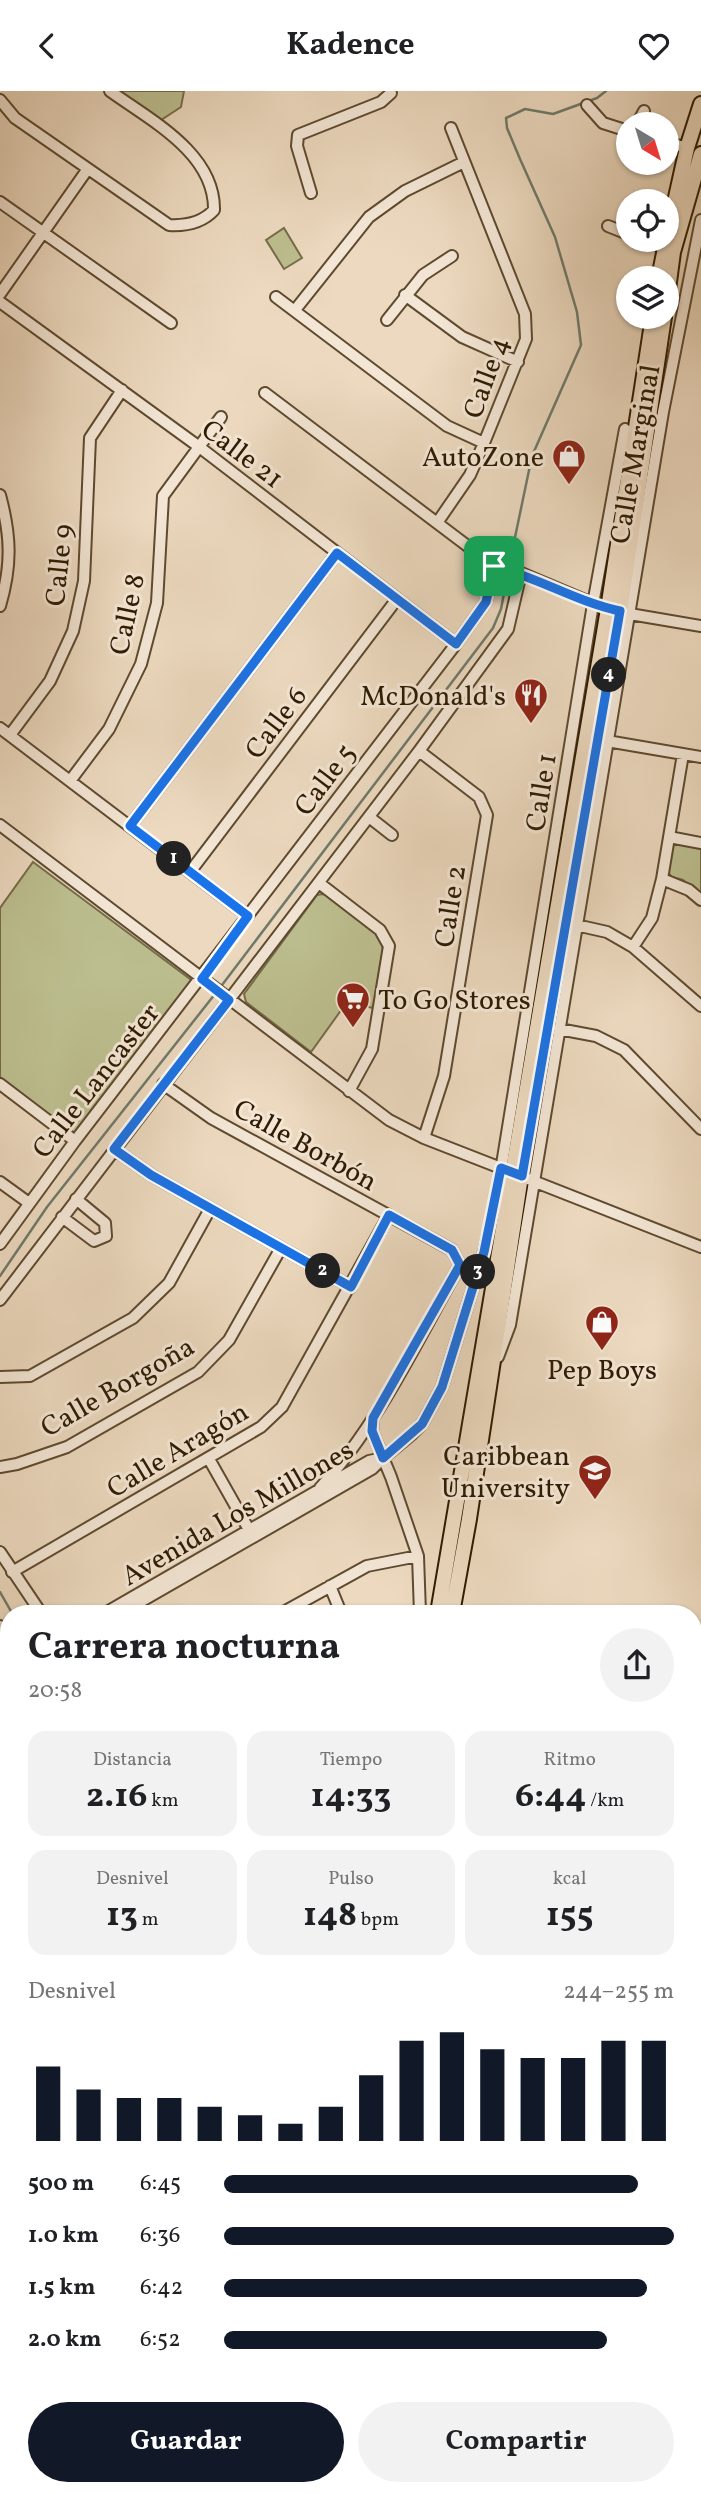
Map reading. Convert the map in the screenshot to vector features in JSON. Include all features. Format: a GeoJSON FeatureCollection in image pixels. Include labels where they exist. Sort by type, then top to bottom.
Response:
{"type":"FeatureCollection","features":[{"type":"Feature","properties":{"kind":"main road"},"geometry":{"type":"LineString","coordinates":[[671,266],[701,104]]}},
{"type":"Feature","properties":{"kind":"main road"},"geometry":{"type":"LineString","coordinates":[[679,200],[694,151]]}},
{"type":"Feature","properties":{"kind":"main road"},"geometry":{"type":"LineString","coordinates":[[619,611],[652,329]]}},
{"type":"Feature","properties":{"kind":"main road"},"geometry":{"type":"LineString","coordinates":[[439,1605],[619,611],[662,329]]}},
{"type":"Feature","properties":{"kind":"main road"},"geometry":{"type":"LineString","coordinates":[[453,1605],[492,1372],[517,1175]]}},
{"type":"Feature","properties":{"kind":"street"},"geometry":{"type":"LineString","coordinates":[[0,100],[15,118],[169,226],[185,226],[208,217],[214,210],[214,200],[203,169],[185,146],[110,91]]}},
{"type":"Feature","properties":{"kind":"street"},"geometry":{"type":"LineString","coordinates":[[311,193],[297,146],[298,135],[381,102],[391,92]]}},
{"type":"Feature","properties":{"kind":"street"},"geometry":{"type":"LineString","coordinates":[[587,105],[603,123],[616,127]]}},
{"type":"Feature","properties":{"kind":"street","name":"Calle 4"},"geometry":{"type":"LineString","coordinates":[[437,523],[470,475],[526,339],[525,314],[450,128]]}},
{"type":"Feature","properties":{"kind":"street"},"geometry":{"type":"LineString","coordinates":[[295,310],[369,217],[405,191],[464,162]]}},
{"type":"Feature","properties":{"kind":"street"},"geometry":{"type":"LineString","coordinates":[[0,294],[88,170]]}},
{"type":"Feature","properties":{"kind":"street"},"geometry":{"type":"LineString","coordinates":[[0,202],[171,323]]}},
{"type":"Feature","properties":{"kind":"street","name":"Calle Marginal"},"geometry":{"type":"LineString","coordinates":[[517,1175],[559,1029],[607,741],[619,611],[663,412],[701,220]]}},
{"type":"Feature","properties":{"kind":"street"},"geometry":{"type":"LineString","coordinates":[[608,226],[616,229]]}},
{"type":"Feature","properties":{"kind":"street"},"geometry":{"type":"LineString","coordinates":[[696,246],[701,263]]}},
{"type":"Feature","properties":{"kind":"street"},"geometry":{"type":"LineString","coordinates":[[387,320],[423,275],[452,255]]}},
{"type":"Feature","properties":{"kind":"street"},"geometry":{"type":"LineString","coordinates":[[405,295],[462,337],[518,362]]}},
{"type":"Feature","properties":{"kind":"street"},"geometry":{"type":"LineString","coordinates":[[276,297],[447,426],[484,443]]}},
{"type":"Feature","properties":{"kind":"street","name":"Calle 21"},"geometry":{"type":"LineString","coordinates":[[0,302],[198,446],[456,644]]}},
{"type":"Feature","properties":{"kind":"street","name":"Calle 9"},"geometry":{"type":"LineString","coordinates":[[10,735],[50,681],[73,631],[84,581],[90,438],[122,390]]}},
{"type":"Feature","properties":{"kind":"street"},"geometry":{"type":"LineString","coordinates":[[265,393],[494,566],[521,573],[593,604],[701,626]]}},
{"type":"Feature","properties":{"kind":"street","name":"Calle 8"},"geometry":{"type":"LineString","coordinates":[[70,781],[109,729],[141,664],[157,603],[163,496],[221,417]]}},
{"type":"Feature","properties":{"kind":"street","name":"Calle 1"},"geometry":{"type":"LineString","coordinates":[[517,1175],[593,604],[625,429]]}},
{"type":"Feature","properties":{"kind":"street"},"geometry":{"type":"LineString","coordinates":[[0,495],[10,548],[8,578],[0,605]]}},
{"type":"Feature","properties":{"kind":"street"},"geometry":{"type":"LineString","coordinates":[[130,826],[337,553]]}},
{"type":"Feature","properties":{"kind":"street","name":"Calle 5"},"geometry":{"type":"LineString","coordinates":[[202,979],[486,602],[494,566]]}},
{"type":"Feature","properties":{"kind":"street"},"geometry":{"type":"LineString","coordinates":[[0,1300],[319,883],[509,629],[521,573]]}},
{"type":"Feature","properties":{"kind":"street","name":"Calle 6"},"geometry":{"type":"LineString","coordinates":[[190,872],[397,599]]}},
{"type":"Feature","properties":{"kind":"street"},"geometry":{"type":"LineString","coordinates":[[0,728],[248,916]]}},
{"type":"Feature","properties":{"kind":"street"},"geometry":{"type":"LineString","coordinates":[[607,741],[701,757]]}},
{"type":"Feature","properties":{"kind":"street","name":"Calle 2"},"geometry":{"type":"LineString","coordinates":[[419,751],[479,797],[487,815],[444,1076],[424,1138]]}},
{"type":"Feature","properties":{"kind":"street"},"geometry":{"type":"LineString","coordinates":[[633,947],[652,918],[662,879],[683,754]]}},
{"type":"Feature","properties":{"kind":"street"},"geometry":{"type":"LineString","coordinates":[[369,817],[392,835]]}},
{"type":"Feature","properties":{"kind":"street"},"geometry":{"type":"LineString","coordinates":[[0,825],[388,1119],[424,1138],[701,1247]]}},
{"type":"Feature","properties":{"kind":"street"},"geometry":{"type":"LineString","coordinates":[[669,837],[701,843]]}},
{"type":"Feature","properties":{"kind":"street"},"geometry":{"type":"LineString","coordinates":[[662,879],[689,890],[701,900]]}},
{"type":"Feature","properties":{"kind":"street"},"geometry":{"type":"LineString","coordinates":[[319,883],[380,930],[389,946],[372,1049],[349,1091]]}},
{"type":"Feature","properties":{"kind":"street"},"geometry":{"type":"LineString","coordinates":[[576,925],[607,932],[633,947],[701,1006]]}},
{"type":"Feature","properties":{"kind":"street","name":"Calle Lancaster"},"geometry":{"type":"LineString","coordinates":[[0,1244],[75,1141],[202,979]]}},
{"type":"Feature","properties":{"kind":"street"},"geometry":{"type":"LineString","coordinates":[[559,1029],[596,1036],[624,1050],[701,1129]]}},
{"type":"Feature","properties":{"kind":"street"},"geometry":{"type":"LineString","coordinates":[[0,1084],[75,1141]]}},
{"type":"Feature","properties":{"kind":"street","name":"Calle Borbón"},"geometry":{"type":"LineString","coordinates":[[163,1084],[211,1118],[452,1250],[460,1265],[373,1418]]}},
{"type":"Feature","properties":{"kind":"street"},"geometry":{"type":"LineString","coordinates":[[114,1149],[151,1175],[351,1287]]}},
{"type":"Feature","properties":{"kind":"street"},"geometry":{"type":"LineString","coordinates":[[383,1458],[422,1424],[442,1387],[484,1252],[517,1175]]}},
{"type":"Feature","properties":{"kind":"street"},"geometry":{"type":"LineString","coordinates":[[0,1182],[29,1203]]}},
{"type":"Feature","properties":{"kind":"street"},"geometry":{"type":"LineString","coordinates":[[62,1217],[94,1241],[106,1236],[105,1223],[76,1199]]}},
{"type":"Feature","properties":{"kind":"street"},"geometry":{"type":"LineString","coordinates":[[0,1377],[30,1376],[133,1318],[169,1283],[211,1209]]}},
{"type":"Feature","properties":{"kind":"street","name":"Calle Aragón"},"geometry":{"type":"LineString","coordinates":[[12,1572],[209,1459],[261,1427],[282,1408],[389,1215]]}},
{"type":"Feature","properties":{"kind":"street","name":"Calle Borgoña"},"geometry":{"type":"LineString","coordinates":[[0,1467],[67,1447],[198,1372],[229,1341],[281,1248]]}},
{"type":"Feature","properties":{"kind":"street"},"geometry":{"type":"LineString","coordinates":[[373,1418],[372,1431],[418,1556],[420,1605]]}},
{"type":"Feature","properties":{"kind":"street"},"geometry":{"type":"LineString","coordinates":[[320,1488],[346,1460],[373,1418]]}},
{"type":"Feature","properties":{"kind":"street","name":"Avenida Los Millones"},"geometry":{"type":"LineString","coordinates":[[134,1605],[320,1488],[369,1461],[383,1458]]}},
{"type":"Feature","properties":{"kind":"street","name":"Avenida Los Millones"},"geometry":{"type":"LineString","coordinates":[[120,1605],[372,1469],[383,1458]]}},
{"type":"Feature","properties":{"kind":"street"},"geometry":{"type":"LineString","coordinates":[[209,1459],[251,1533]]}},
{"type":"Feature","properties":{"kind":"street"},"geometry":{"type":"LineString","coordinates":[[0,1552],[35,1605]]}},
{"type":"Feature","properties":{"kind":"street"},"geometry":{"type":"LineString","coordinates":[[296,1605],[367,1566],[418,1556]]}},
{"type":"Feature","properties":{"kind":"street"},"geometry":{"type":"LineString","coordinates":[[330,1586],[338,1605]]}},
{"type":"Feature","properties":{"kind":"green space"},"geometry":{"type":"Polygon","coordinates":[[[117,91],[184,91],[181,107],[158,122],[117,91]]]}},
{"type":"Feature","properties":{"kind":"green space"},"geometry":{"type":"Polygon","coordinates":[[[284,228],[302,258],[284,269],[266,240],[284,228]]]}},
{"type":"Feature","properties":{"kind":"green space"},"geometry":{"type":"Polygon","coordinates":[[[676,842],[701,845],[701,895],[668,872],[673,844],[676,842]]]}},
{"type":"Feature","properties":{"kind":"green space"},"geometry":{"type":"Polygon","coordinates":[[[33,862],[194,982],[75,1137],[0,1077],[0,908],[33,862]]]}},
{"type":"Feature","properties":{"kind":"green space"},"geometry":{"type":"Polygon","coordinates":[[[322,894],[375,932],[383,949],[373,1008],[347,1002],[311,1052],[246,1002],[244,994],[317,895],[322,894]]]}},
{"type":"Feature","properties":{"kind":"waterway"},"geometry":{"type":"LineString","coordinates":[[509,566],[532,456],[581,345],[577,312],[555,237],[507,128],[506,118],[525,109],[553,114],[597,98],[606,91]]}},
{"type":"Feature","properties":{"kind":"waterway"},"geometry":{"type":"LineString","coordinates":[[219,989],[493,628],[501,609],[508,572]]}},
{"type":"Feature","properties":{"kind":"waterway"},"geometry":{"type":"LineString","coordinates":[[0,1276],[47,1207],[215,994]]}},
{"type":"Feature","properties":{"kind":"waterway"},"geometry":{"type":"LineString","coordinates":[[0,1592],[7,1605]]}},
{"type":"Feature","properties":{"kind":"place","name":"AutoZone"},"geometry":{"type":"Point","coordinates":[569,486]}},
{"type":"Feature","properties":{"kind":"place","name":"McDonald's"},"geometry":{"type":"Point","coordinates":[531,725]}},
{"type":"Feature","properties":{"kind":"place","name":"To Go Stores"},"geometry":{"type":"Point","coordinates":[353,1029]}},
{"type":"Feature","properties":{"kind":"place","name":"Pep Boys"},"geometry":{"type":"Point","coordinates":[602,1352]}},
{"type":"Feature","properties":{"kind":"place","name":"Caribbean University"},"geometry":{"type":"Point","coordinates":[595,1501]}},
{"type":"Feature","properties":{"kind":"route"},"geometry":{"type":"LineString","coordinates":[[337,553],[456,644],[486,602],[494,566],[521,573],[593,604],[620,611],[522,1176],[501,1168],[484,1252],[442,1387],[422,1424],[383,1458],[372,1431],[373,1418],[460,1265],[452,1250],[389,1215],[351,1287],[151,1175],[114,1149],[229,1000],[202,979],[248,916],[130,826],[337,553]]}}]}
